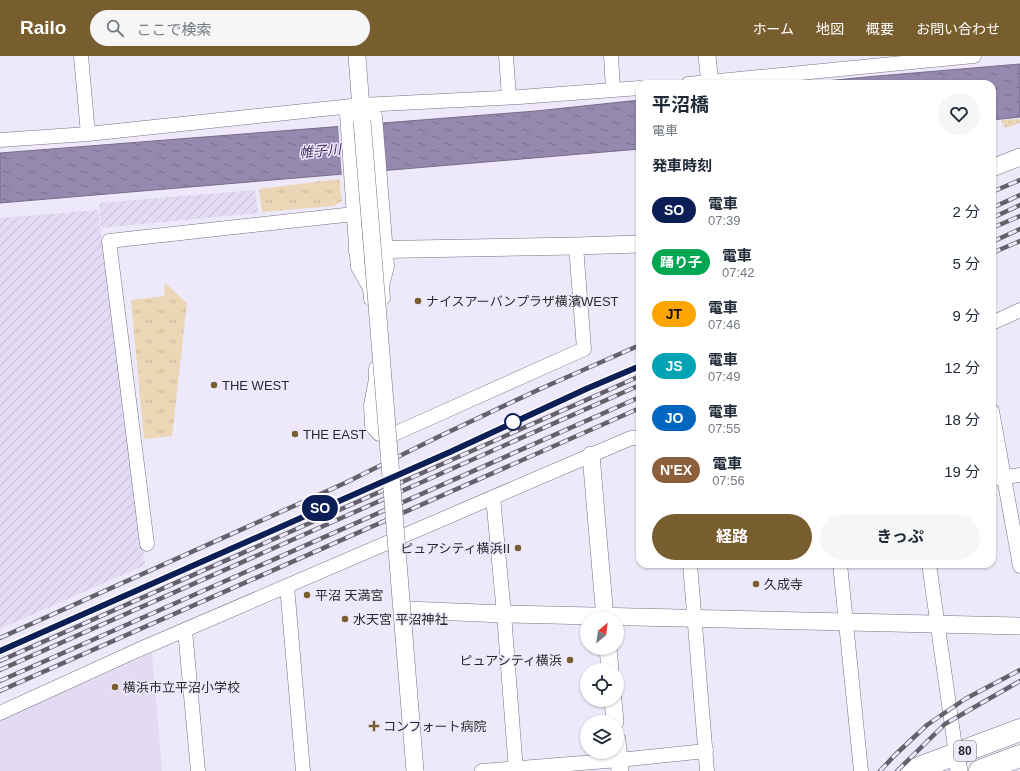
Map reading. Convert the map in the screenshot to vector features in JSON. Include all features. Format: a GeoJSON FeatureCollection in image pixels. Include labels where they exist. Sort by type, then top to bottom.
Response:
{"type":"FeatureCollection","features":[{"type":"Feature","properties":{"kind":"main road","name":"80"},"geometry":{"type":"LineString","coordinates":[[911,771],[958,763],[1020,730]]}},
{"type":"Feature","properties":{"kind":"main road","name":"80"},"geometry":{"type":"LineString","coordinates":[[980,771],[1020,756]]}},
{"type":"Feature","properties":{"kind":"street"},"geometry":{"type":"LineString","coordinates":[[81,56],[88,134]]}},
{"type":"Feature","properties":{"kind":"street"},"geometry":{"type":"LineString","coordinates":[[357,56],[415,771]]}},
{"type":"Feature","properties":{"kind":"street"},"geometry":{"type":"LineString","coordinates":[[506,56],[509,97]]}},
{"type":"Feature","properties":{"kind":"street"},"geometry":{"type":"LineString","coordinates":[[611,56],[613,90]]}},
{"type":"Feature","properties":{"kind":"street"},"geometry":{"type":"LineString","coordinates":[[708,56],[710,80]]}},
{"type":"Feature","properties":{"kind":"street"},"geometry":{"type":"LineString","coordinates":[[730,80],[974,56]]}},
{"type":"Feature","properties":{"kind":"street"},"geometry":{"type":"LineString","coordinates":[[0,140],[361,114],[509,97],[636,88]]}},
{"type":"Feature","properties":{"kind":"street"},"geometry":{"type":"LineString","coordinates":[[361,114],[380,179],[387,268],[382,286],[394,434]]}},
{"type":"Feature","properties":{"kind":"street"},"geometry":{"type":"LineString","coordinates":[[361,114],[351,180],[358,267],[370,288],[376,379],[372,405],[372,426],[379,434],[394,434],[584,349],[576,246]]}},
{"type":"Feature","properties":{"kind":"street"},"geometry":{"type":"LineString","coordinates":[[996,166],[1020,157]]}},
{"type":"Feature","properties":{"kind":"street"},"geometry":{"type":"LineString","coordinates":[[147,544],[109,241],[354,214]]}},
{"type":"Feature","properties":{"kind":"street"},"geometry":{"type":"LineString","coordinates":[[357,250],[636,244]]}},
{"type":"Feature","properties":{"kind":"street"},"geometry":{"type":"LineString","coordinates":[[996,322],[1020,310]]}},
{"type":"Feature","properties":{"kind":"street"},"geometry":{"type":"LineString","coordinates":[[0,713],[138,650],[591,455],[631,438],[636,438]]}},
{"type":"Feature","properties":{"kind":"street"},"geometry":{"type":"LineString","coordinates":[[591,455],[604,611]]}},
{"type":"Feature","properties":{"kind":"street"},"geometry":{"type":"LineString","coordinates":[[996,456],[998,478],[1020,566]]}},
{"type":"Feature","properties":{"kind":"street"},"geometry":{"type":"LineString","coordinates":[[998,478],[1020,475]]}},
{"type":"Feature","properties":{"kind":"street"},"geometry":{"type":"LineString","coordinates":[[493,497],[504,614],[515,770]]}},
{"type":"Feature","properties":{"kind":"street"},"geometry":{"type":"LineString","coordinates":[[396,539],[401,608],[408,771]]}},
{"type":"Feature","properties":{"kind":"street"},"geometry":{"type":"LineString","coordinates":[[690,568],[707,771]]}},
{"type":"Feature","properties":{"kind":"street"},"geometry":{"type":"LineString","coordinates":[[840,568],[861,771]]}},
{"type":"Feature","properties":{"kind":"street"},"geometry":{"type":"LineString","coordinates":[[930,568],[958,763]]}},
{"type":"Feature","properties":{"kind":"street"},"geometry":{"type":"LineString","coordinates":[[287,586],[304,771]]}},
{"type":"Feature","properties":{"kind":"street"},"geometry":{"type":"LineString","coordinates":[[401,608],[504,614],[580,616]]}},
{"type":"Feature","properties":{"kind":"street"},"geometry":{"type":"LineString","coordinates":[[401,608],[420,771]]}},
{"type":"Feature","properties":{"kind":"street"},"geometry":{"type":"LineString","coordinates":[[624,617],[1020,626]]}},
{"type":"Feature","properties":{"kind":"street"},"geometry":{"type":"LineString","coordinates":[[185,630],[198,771]]}},
{"type":"Feature","properties":{"kind":"street"},"geometry":{"type":"LineString","coordinates":[[482,771],[619,765],[706,751]]}},
{"type":"Feature","properties":{"kind":"shaded area"},"geometry":{"type":"Polygon","coordinates":[[[255,190],[258,213],[101,228],[99,203],[255,190]]]}},
{"type":"Feature","properties":{"kind":"shaded area"},"geometry":{"type":"Polygon","coordinates":[[[98,210],[145,565],[0,629],[0,218],[98,210]]]}},
{"type":"Feature","properties":{"kind":"shaded area","name":"横浜市立平沼小学校"},"geometry":{"type":"Polygon","coordinates":[[[152,653],[162,771],[0,771],[0,720],[152,653]]]}},
{"type":"Feature","properties":{"kind":"green space"},"geometry":{"type":"Polygon","coordinates":[[[1020,119],[1020,123],[1005,128],[1001,120],[1020,119]]]}},
{"type":"Feature","properties":{"kind":"green space"},"geometry":{"type":"Polygon","coordinates":[[[339,179],[342,201],[334,206],[262,212],[259,189],[339,179]]]}},
{"type":"Feature","properties":{"kind":"green space"},"geometry":{"type":"Polygon","coordinates":[[[165,283],[187,303],[172,436],[144,439],[131,300],[164,296],[165,283]]]}},
{"type":"Feature","properties":{"kind":"water"},"geometry":{"type":"Polygon","coordinates":[[[1020,64],[1020,117],[996,120],[996,80],[836,80],[1020,64]]]}},
{"type":"Feature","properties":{"kind":"water","name":"帷子川"},"geometry":{"type":"Polygon","coordinates":[[[636,100],[636,149],[0,203],[0,153],[536,111],[636,100]]]}},
{"type":"Feature","properties":{"kind":"pier"},"geometry":{"type":"Polygon","coordinates":[[[351,123],[356,175],[342,177],[338,125],[351,123]]]}},
{"type":"Feature","properties":{"kind":"railway"},"geometry":{"type":"LineString","coordinates":[[996,190],[1020,180]]}},
{"type":"Feature","properties":{"kind":"railway"},"geometry":{"type":"LineString","coordinates":[[996,206],[1020,195]]}},
{"type":"Feature","properties":{"kind":"railway"},"geometry":{"type":"LineString","coordinates":[[996,216],[1020,205]]}},
{"type":"Feature","properties":{"kind":"railway"},"geometry":{"type":"LineString","coordinates":[[996,226],[1020,216]]}},
{"type":"Feature","properties":{"kind":"railway"},"geometry":{"type":"LineString","coordinates":[[996,240],[1020,229]]}},
{"type":"Feature","properties":{"kind":"railway"},"geometry":{"type":"LineString","coordinates":[[996,251],[1020,241]]}},
{"type":"Feature","properties":{"kind":"railway"},"geometry":{"type":"LineString","coordinates":[[0,638],[345,483],[540,389],[636,347]]}},
{"type":"Feature","properties":{"kind":"railway"},"geometry":{"type":"LineString","coordinates":[[0,651],[636,368]]}},
{"type":"Feature","properties":{"kind":"railway"},"geometry":{"type":"LineString","coordinates":[[0,661],[636,378]]}},
{"type":"Feature","properties":{"kind":"railway"},"geometry":{"type":"LineString","coordinates":[[0,670],[636,387]]}},
{"type":"Feature","properties":{"kind":"railway"},"geometry":{"type":"LineString","coordinates":[[0,681],[636,399]]}},
{"type":"Feature","properties":{"kind":"railway"},"geometry":{"type":"LineString","coordinates":[[0,691],[636,410]]}},
{"type":"Feature","properties":{"kind":"railway"},"geometry":{"type":"LineString","coordinates":[[880,771],[927,725],[965,699],[1020,670]]}},
{"type":"Feature","properties":{"kind":"railway"},"geometry":{"type":"LineString","coordinates":[[897,771],[945,724],[1020,681]]}},
{"type":"Feature","properties":{"kind":"train","name":"SO"},"geometry":{"type":"LineString","coordinates":[[0,651],[450,452],[586,389],[636,368]]}},
{"type":"Feature","properties":{"kind":"place","name":"ナイスアーバンプラザ横濱WEST"},"geometry":{"type":"Point","coordinates":[418,301]}},
{"type":"Feature","properties":{"kind":"place","name":"THE WEST"},"geometry":{"type":"Point","coordinates":[214,385]}},
{"type":"Feature","properties":{"kind":"place","name":"THE EAST"},"geometry":{"type":"Point","coordinates":[295,434]}},
{"type":"Feature","properties":{"kind":"place","name":"ピュアシティ横浜II"},"geometry":{"type":"Point","coordinates":[518,548]}},
{"type":"Feature","properties":{"kind":"place","name":"久成寺"},"geometry":{"type":"Point","coordinates":[756,584]}},
{"type":"Feature","properties":{"kind":"place","name":"平沼 天満宮"},"geometry":{"type":"Point","coordinates":[307,595]}},
{"type":"Feature","properties":{"kind":"place","name":"水天宮 平沼神社"},"geometry":{"type":"Point","coordinates":[345,619]}},
{"type":"Feature","properties":{"kind":"place","name":"ピュアシティ横浜"},"geometry":{"type":"Point","coordinates":[570,660]}},
{"type":"Feature","properties":{"kind":"place","name":"横浜市立平沼小学校"},"geometry":{"type":"Point","coordinates":[115,687]}},
{"type":"Feature","properties":{"kind":"place","name":"コンフォート病院"},"geometry":{"type":"Point","coordinates":[374,726]}}]}
